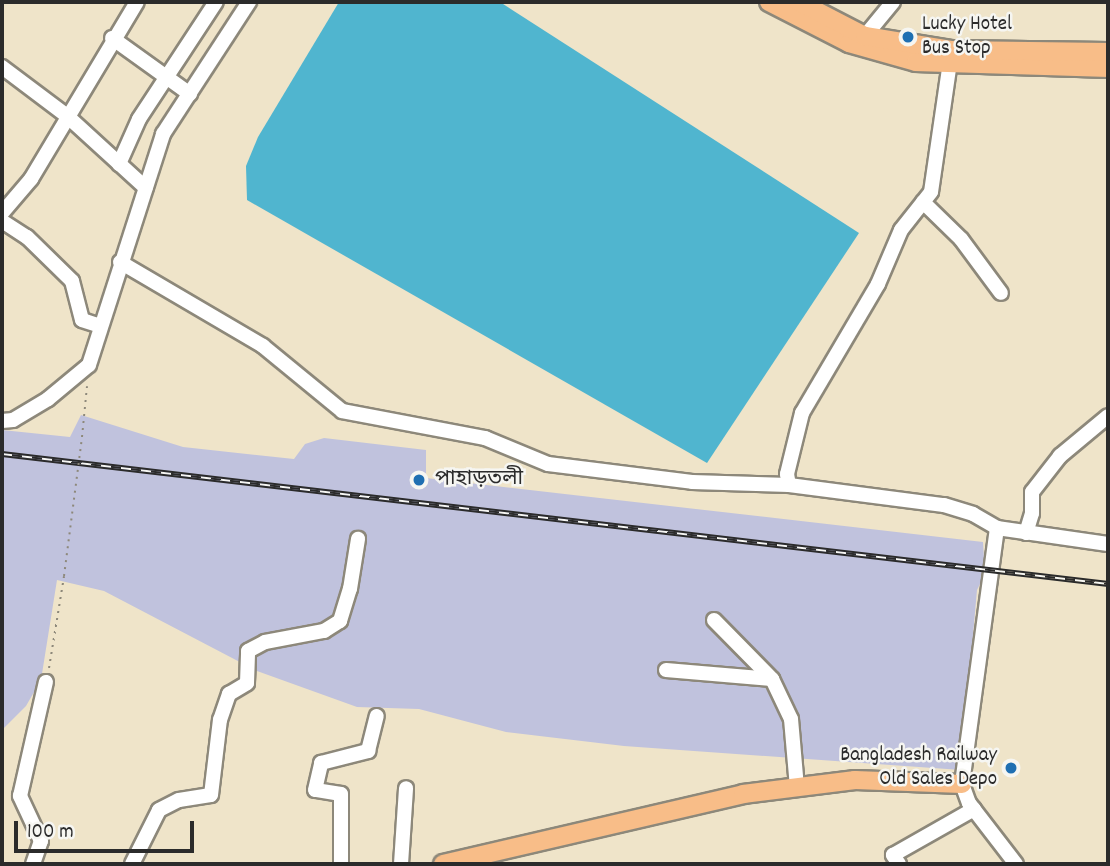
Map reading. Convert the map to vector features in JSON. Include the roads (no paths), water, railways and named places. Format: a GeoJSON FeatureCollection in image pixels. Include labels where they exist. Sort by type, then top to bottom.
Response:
{"type":"FeatureCollection","features":[{"type":"Feature","properties":{"kind":"main road"},"geometry":{"type":"LineString","coordinates":[[769,2],[849,43],[916,62],[951,57],[1108,52]]}},
{"type":"Feature","properties":{"kind":"main road"},"geometry":{"type":"LineString","coordinates":[[799,2],[865,36],[951,57],[1108,68]]}},
{"type":"Feature","properties":{"kind":"main road"},"geometry":{"type":"LineString","coordinates":[[443,864],[743,794],[855,780],[962,784]]}},
{"type":"Feature","properties":{"kind":"street"},"geometry":{"type":"LineString","coordinates":[[2,213],[31,179],[112,38],[137,2]]}},
{"type":"Feature","properties":{"kind":"street"},"geometry":{"type":"LineString","coordinates":[[119,164],[165,77],[195,38],[216,2]]}},
{"type":"Feature","properties":{"kind":"street"},"geometry":{"type":"LineString","coordinates":[[2,421],[13,420],[48,399],[89,365],[163,134],[249,2]]}},
{"type":"Feature","properties":{"kind":"street"},"geometry":{"type":"LineString","coordinates":[[865,36],[893,2]]}},
{"type":"Feature","properties":{"kind":"street"},"geometry":{"type":"LineString","coordinates":[[112,38],[190,94]]}},
{"type":"Feature","properties":{"kind":"street"},"geometry":{"type":"LineString","coordinates":[[789,485],[792,444],[802,413],[878,284],[901,230],[932,192],[951,57]]}},
{"type":"Feature","properties":{"kind":"street"},"geometry":{"type":"LineString","coordinates":[[2,66],[66,115],[146,188]]}},
{"type":"Feature","properties":{"kind":"street"},"geometry":{"type":"LineString","coordinates":[[923,202],[961,239],[1001,293]]}},
{"type":"Feature","properties":{"kind":"street"},"geometry":{"type":"LineString","coordinates":[[2,221],[27,237],[72,281],[82,320],[100,326]]}},
{"type":"Feature","properties":{"kind":"street"},"geometry":{"type":"LineString","coordinates":[[120,262],[263,346],[342,411],[485,438],[548,464],[692,482],[789,485],[944,505],[973,514],[997,528],[1108,544]]}},
{"type":"Feature","properties":{"kind":"street"},"geometry":{"type":"LineString","coordinates":[[1026,533],[1032,492],[1060,456],[1108,416]]}},
{"type":"Feature","properties":{"kind":"street"},"geometry":{"type":"LineString","coordinates":[[997,528],[962,784],[974,810],[1016,864]]}},
{"type":"Feature","properties":{"kind":"street"},"geometry":{"type":"LineString","coordinates":[[132,864],[159,810],[178,800],[211,795],[216,739],[229,694],[247,683],[250,649],[324,631],[340,621],[351,589],[358,539]]}},
{"type":"Feature","properties":{"kind":"street"},"geometry":{"type":"LineString","coordinates":[[714,620],[772,679],[791,719],[797,787]]}},
{"type":"Feature","properties":{"kind":"street"},"geometry":{"type":"LineString","coordinates":[[666,670],[772,679]]}},
{"type":"Feature","properties":{"kind":"street"},"geometry":{"type":"LineString","coordinates":[[33,864],[41,841],[20,796],[46,682]]}},
{"type":"Feature","properties":{"kind":"street"},"geometry":{"type":"LineString","coordinates":[[341,864],[341,794],[316,790],[321,763],[368,751],[377,716]]}},
{"type":"Feature","properties":{"kind":"street"},"geometry":{"type":"LineString","coordinates":[[401,864],[407,788]]}},
{"type":"Feature","properties":{"kind":"street"},"geometry":{"type":"LineString","coordinates":[[899,864],[894,855],[974,810]]}},
{"type":"Feature","properties":{"kind":"water"},"geometry":{"type":"Polygon","coordinates":[[[339,2],[500,2],[859,233],[707,463],[247,200],[246,166],[258,137],[339,2]]]}},
{"type":"Feature","properties":{"kind":"railway"},"geometry":{"type":"LineString","coordinates":[[2,454],[1108,584]]}},
{"type":"Feature","properties":{"kind":"place","name":"Lucky Hotel Bus Stop"},"geometry":{"type":"Point","coordinates":[908,37]}},
{"type":"Feature","properties":{"kind":"place","name":"পাহাড়তলী"},"geometry":{"type":"Point","coordinates":[419,480]}},
{"type":"Feature","properties":{"kind":"place","name":"Bangladesh Railway Old Sales Depo"},"geometry":{"type":"Point","coordinates":[1011,768]}}]}
